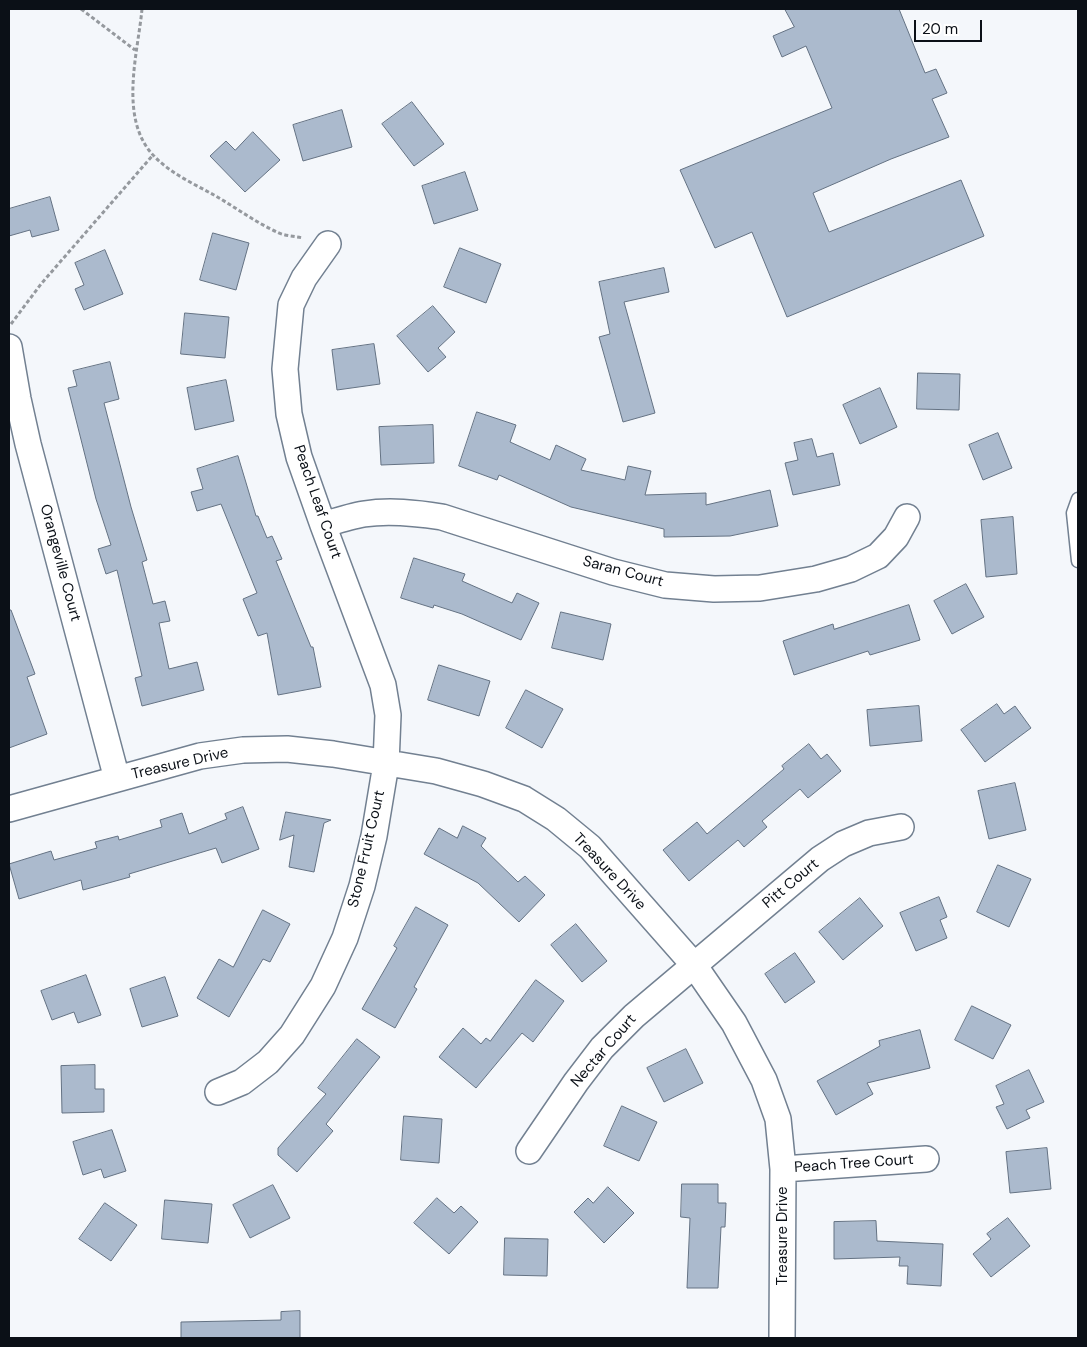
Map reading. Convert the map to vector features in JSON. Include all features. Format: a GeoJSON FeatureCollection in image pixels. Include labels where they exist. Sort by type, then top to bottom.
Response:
{"type":"FeatureCollection","features":[{"type":"Feature","properties":{"kind":"street","name":"Peach Leaf Court"},"geometry":{"type":"LineString","coordinates":[[328,244],[304,278],[291,306],[285,369],[289,414],[299,456],[382,685],[388,715],[386,764]]}},
{"type":"Feature","properties":{"kind":"street","name":"Orangeville Court"},"geometry":{"type":"LineString","coordinates":[[9,347],[28,444],[117,779]]}},
{"type":"Feature","properties":{"kind":"street","name":"Saran Court"},"geometry":{"type":"LineString","coordinates":[[323,525],[363,514],[386,512],[442,517],[613,572],[665,585],[714,589],[760,588],[816,579],[851,570],[878,556],[896,537],[907,517]]}},
{"type":"Feature","properties":{"kind":"street","name":"Treasure Drive"},"geometry":{"type":"LineString","coordinates":[[9,809],[200,756],[243,750],[296,750],[333,754],[436,771],[483,784],[524,799],[556,818],[590,847],[694,965],[734,1023],[764,1080],[778,1119],[783,1169],[782,1338]]}},
{"type":"Feature","properties":{"kind":"street","name":"Stone Fruit Court"},"geometry":{"type":"LineString","coordinates":[[218,1092],[242,1082],[268,1062],[292,1035],[323,986],[344,938],[362,886],[374,836],[386,764]]}},
{"type":"Feature","properties":{"kind":"street","name":"Pitt Court"},"geometry":{"type":"LineString","coordinates":[[694,965],[820,859],[835,849],[869,833],[901,828]]}},
{"type":"Feature","properties":{"kind":"street","name":"Nectar Court"},"geometry":{"type":"LineString","coordinates":[[529,1151],[576,1082],[602,1048],[634,1016],[694,965]]}},
{"type":"Feature","properties":{"kind":"street","name":"Peach Tree Court"},"geometry":{"type":"LineString","coordinates":[[783,1169],[926,1159]]}},
{"type":"Feature","properties":{"kind":"lane"},"geometry":{"type":"LineString","coordinates":[[1078,499],[1073,513],[1078,560]]}},
{"type":"Feature","properties":{"kind":"path"},"geometry":{"type":"LineString","coordinates":[[81,9],[135,50]]}},
{"type":"Feature","properties":{"kind":"path"},"geometry":{"type":"LineString","coordinates":[[142,9],[135,50],[133,97],[136,124],[144,142],[153,155],[169,169],[278,233],[328,244]]}},
{"type":"Feature","properties":{"kind":"path"},"geometry":{"type":"LineString","coordinates":[[9,327],[41,284],[153,155]]}},
{"type":"Feature","properties":{"kind":"building"},"geometry":{"type":"Polygon","coordinates":[[[785,9],[899,9],[925,73],[936,69],[947,93],[932,99],[949,137],[891,159],[813,193],[829,232],[961,180],[984,236],[787,317],[752,232],[715,248],[680,170],[832,108],[806,46],[782,57],[773,36],[794,27],[785,9]]]}},
{"type":"Feature","properties":{"kind":"building"},"geometry":{"type":"Polygon","coordinates":[[[412,102],[444,144],[414,166],[382,124],[412,102]]]}},
{"type":"Feature","properties":{"kind":"building"},"geometry":{"type":"Polygon","coordinates":[[[342,110],[352,147],[303,161],[293,125],[342,110]]]}},
{"type":"Feature","properties":{"kind":"building"},"geometry":{"type":"Polygon","coordinates":[[[253,132],[280,160],[245,192],[210,156],[226,141],[235,150],[253,132]]]}},
{"type":"Feature","properties":{"kind":"building"},"geometry":{"type":"Polygon","coordinates":[[[465,172],[478,210],[434,224],[422,186],[465,172]]]}},
{"type":"Feature","properties":{"kind":"building"},"geometry":{"type":"Polygon","coordinates":[[[50,197],[59,230],[32,237],[30,230],[9,236],[9,209],[50,197]]]}},
{"type":"Feature","properties":{"kind":"building"},"geometry":{"type":"Polygon","coordinates":[[[213,233],[249,243],[236,290],[200,280],[213,233]]]}},
{"type":"Feature","properties":{"kind":"building"},"geometry":{"type":"Polygon","coordinates":[[[460,248],[501,264],[486,303],[444,287],[460,248]]]}},
{"type":"Feature","properties":{"kind":"building"},"geometry":{"type":"Polygon","coordinates":[[[105,250],[123,294],[84,310],[75,289],[84,285],[75,263],[105,250]]]}},
{"type":"Feature","properties":{"kind":"building"},"geometry":{"type":"Polygon","coordinates":[[[664,268],[669,292],[624,302],[655,413],[623,422],[599,337],[610,334],[599,282],[664,268]]]}},
{"type":"Feature","properties":{"kind":"building"},"geometry":{"type":"Polygon","coordinates":[[[433,306],[455,332],[438,348],[446,357],[428,372],[397,336],[433,306]]]}},
{"type":"Feature","properties":{"kind":"building"},"geometry":{"type":"Polygon","coordinates":[[[185,313],[229,317],[225,358],[181,354],[185,313]]]}},
{"type":"Feature","properties":{"kind":"building"},"geometry":{"type":"Polygon","coordinates":[[[374,344],[380,384],[337,390],[332,350],[374,344]]]}},
{"type":"Feature","properties":{"kind":"building"},"geometry":{"type":"Polygon","coordinates":[[[110,362],[119,399],[104,403],[147,560],[142,562],[153,604],[165,601],[170,621],[159,623],[169,669],[197,662],[204,690],[142,706],[135,678],[142,676],[117,570],[106,574],[98,549],[111,545],[96,499],[68,388],[77,386],[73,371],[110,362]]]}},
{"type":"Feature","properties":{"kind":"building"},"geometry":{"type":"Polygon","coordinates":[[[918,373],[960,374],[959,410],[917,409],[918,373]]]}},
{"type":"Feature","properties":{"kind":"building"},"geometry":{"type":"Polygon","coordinates":[[[226,380],[234,421],[195,430],[187,388],[226,380]]]}},
{"type":"Feature","properties":{"kind":"building"},"geometry":{"type":"Polygon","coordinates":[[[880,388],[897,427],[860,444],[843,405],[880,388]]]}},
{"type":"Feature","properties":{"kind":"building"},"geometry":{"type":"Polygon","coordinates":[[[477,412],[516,425],[510,442],[550,460],[556,445],[586,459],[581,470],[625,480],[628,466],[651,471],[645,495],[706,493],[706,505],[770,490],[778,526],[730,536],[664,537],[664,529],[571,507],[499,475],[497,480],[459,466],[477,412]]]}},
{"type":"Feature","properties":{"kind":"building"},"geometry":{"type":"Polygon","coordinates":[[[433,425],[434,463],[381,465],[379,427],[433,425]]]}},
{"type":"Feature","properties":{"kind":"building"},"geometry":{"type":"Polygon","coordinates":[[[998,433],[1012,468],[983,480],[969,445],[998,433]]]}},
{"type":"Feature","properties":{"kind":"building"},"geometry":{"type":"Polygon","coordinates":[[[812,439],[817,457],[833,453],[840,485],[793,495],[785,463],[798,460],[794,443],[812,439]]]}},
{"type":"Feature","properties":{"kind":"building"},"geometry":{"type":"Polygon","coordinates":[[[238,456],[256,516],[258,516],[267,538],[272,536],[282,559],[276,561],[311,647],[313,647],[321,687],[278,695],[267,633],[258,636],[243,599],[257,593],[221,504],[197,511],[191,492],[203,489],[197,469],[238,456]]]}},
{"type":"Feature","properties":{"kind":"building"},"geometry":{"type":"Polygon","coordinates":[[[1013,517],[1017,574],[986,577],[981,520],[1013,517]]]}},
{"type":"Feature","properties":{"kind":"building"},"geometry":{"type":"Polygon","coordinates":[[[414,558],[465,574],[462,581],[512,603],[517,593],[539,603],[521,640],[462,614],[434,605],[433,608],[401,598],[414,558]]]}},
{"type":"Feature","properties":{"kind":"building"},"geometry":{"type":"Polygon","coordinates":[[[966,584],[984,617],[952,634],[934,601],[966,584]]]}},
{"type":"Feature","properties":{"kind":"building"},"geometry":{"type":"Polygon","coordinates":[[[909,605],[920,640],[870,655],[868,651],[794,675],[783,641],[833,624],[834,629],[909,605]]]}},
{"type":"Feature","properties":{"kind":"building"},"geometry":{"type":"Polygon","coordinates":[[[9,610],[11,610],[35,674],[27,677],[47,734],[9,748],[9,610]]]}},
{"type":"Feature","properties":{"kind":"building"},"geometry":{"type":"Polygon","coordinates":[[[561,612],[611,624],[603,660],[552,648],[561,612]]]}},
{"type":"Feature","properties":{"kind":"building"},"geometry":{"type":"Polygon","coordinates":[[[439,665],[490,681],[479,716],[428,700],[439,665]]]}},
{"type":"Feature","properties":{"kind":"building"},"geometry":{"type":"Polygon","coordinates":[[[526,690],[563,709],[542,748],[506,728],[526,690]]]}},
{"type":"Feature","properties":{"kind":"building"},"geometry":{"type":"Polygon","coordinates":[[[997,704],[1004,714],[1015,706],[1031,728],[985,762],[961,730],[997,704]]]}},
{"type":"Feature","properties":{"kind":"building"},"geometry":{"type":"Polygon","coordinates":[[[919,706],[922,741],[870,746],[867,710],[919,706]]]}},
{"type":"Feature","properties":{"kind":"building"},"geometry":{"type":"Polygon","coordinates":[[[809,744],[821,759],[827,754],[841,771],[808,798],[800,789],[762,821],[767,827],[744,847],[738,840],[689,881],[663,850],[697,822],[707,834],[784,769],[782,766],[809,744]]]}},
{"type":"Feature","properties":{"kind":"building"},"geometry":{"type":"Polygon","coordinates":[[[1015,783],[1026,830],[989,839],[978,791],[1015,783]]]}},
{"type":"Feature","properties":{"kind":"building"},"geometry":{"type":"Polygon","coordinates":[[[243,807],[259,849],[222,863],[216,848],[129,874],[130,877],[83,890],[81,880],[19,899],[9,864],[51,851],[54,860],[97,848],[95,842],[118,836],[119,840],[162,827],[160,820],[182,813],[189,834],[227,819],[225,814],[243,807]]]}},
{"type":"Feature","properties":{"kind":"building"},"geometry":{"type":"Polygon","coordinates":[[[286,812],[331,820],[324,823],[314,872],[289,867],[294,835],[280,840],[286,812]]]}},
{"type":"Feature","properties":{"kind":"building"},"geometry":{"type":"Polygon","coordinates":[[[463,826],[486,838],[481,846],[518,882],[525,876],[545,895],[519,922],[478,883],[424,854],[439,828],[457,838],[463,826]]]}},
{"type":"Feature","properties":{"kind":"building"},"geometry":{"type":"Polygon","coordinates":[[[998,865],[1031,879],[1009,927],[977,912],[998,865]]]}},
{"type":"Feature","properties":{"kind":"building"},"geometry":{"type":"Polygon","coordinates":[[[939,897],[947,917],[940,920],[947,938],[916,951],[900,913],[939,897]]]}},
{"type":"Feature","properties":{"kind":"building"},"geometry":{"type":"Polygon","coordinates":[[[860,898],[883,926],[843,960],[819,932],[860,898]]]}},
{"type":"Feature","properties":{"kind":"building"},"geometry":{"type":"Polygon","coordinates":[[[416,907],[448,925],[414,987],[417,989],[395,1028],[362,1009],[397,948],[394,946],[416,907]]]}},
{"type":"Feature","properties":{"kind":"building"},"geometry":{"type":"Polygon","coordinates":[[[263,910],[290,924],[270,962],[263,959],[229,1017],[197,998],[219,959],[233,967],[263,910]]]}},
{"type":"Feature","properties":{"kind":"building"},"geometry":{"type":"Polygon","coordinates":[[[576,924],[607,961],[582,982],[551,945],[576,924]]]}},
{"type":"Feature","properties":{"kind":"building"},"geometry":{"type":"Polygon","coordinates":[[[795,953],[815,982],[785,1003],[765,974],[795,953]]]}},
{"type":"Feature","properties":{"kind":"building"},"geometry":{"type":"Polygon","coordinates":[[[86,975],[101,1015],[78,1023],[74,1012],[52,1020],[41,991],[86,975]]]}},
{"type":"Feature","properties":{"kind":"building"},"geometry":{"type":"Polygon","coordinates":[[[165,977],[178,1016],[142,1027],[130,989],[165,977]]]}},
{"type":"Feature","properties":{"kind":"building"},"geometry":{"type":"Polygon","coordinates":[[[536,980],[564,1001],[533,1042],[522,1033],[476,1088],[439,1057],[463,1028],[481,1044],[486,1038],[490,1041],[536,980]]]}},
{"type":"Feature","properties":{"kind":"building"},"geometry":{"type":"Polygon","coordinates":[[[972,1006],[1011,1025],[993,1059],[955,1040],[972,1006]]]}},
{"type":"Feature","properties":{"kind":"building"},"geometry":{"type":"Polygon","coordinates":[[[920,1030],[930,1068],[867,1083],[873,1094],[836,1115],[817,1081],[880,1046],[879,1041],[920,1030]]]}},
{"type":"Feature","properties":{"kind":"building"},"geometry":{"type":"Polygon","coordinates":[[[357,1039],[380,1057],[326,1124],[333,1131],[297,1172],[278,1155],[278,1148],[326,1094],[318,1088],[357,1039]]]}},
{"type":"Feature","properties":{"kind":"building"},"geometry":{"type":"Polygon","coordinates":[[[686,1049],[703,1083],[664,1102],[647,1068],[686,1049]]]}},
{"type":"Feature","properties":{"kind":"building"},"geometry":{"type":"Polygon","coordinates":[[[95,1065],[95,1089],[104,1089],[104,1112],[62,1113],[61,1066],[95,1065]]]}},
{"type":"Feature","properties":{"kind":"building"},"geometry":{"type":"Polygon","coordinates":[[[1029,1070],[1044,1102],[1026,1110],[1030,1118],[1007,1129],[996,1107],[1004,1104],[996,1086],[1029,1070]]]}},
{"type":"Feature","properties":{"kind":"building"},"geometry":{"type":"Polygon","coordinates":[[[622,1106],[657,1122],[639,1161],[604,1146],[622,1106]]]}},
{"type":"Feature","properties":{"kind":"building"},"geometry":{"type":"Polygon","coordinates":[[[404,1116],[442,1119],[439,1163],[401,1160],[404,1116]]]}},
{"type":"Feature","properties":{"kind":"building"},"geometry":{"type":"Polygon","coordinates":[[[112,1130],[126,1171],[104,1178],[101,1169],[83,1175],[73,1142],[112,1130]]]}},
{"type":"Feature","properties":{"kind":"building"},"geometry":{"type":"Polygon","coordinates":[[[1047,1148],[1051,1189],[1010,1193],[1006,1152],[1047,1148]]]}},
{"type":"Feature","properties":{"kind":"building"},"geometry":{"type":"Polygon","coordinates":[[[682,1184],[718,1184],[718,1203],[726,1203],[725,1227],[721,1227],[718,1288],[687,1288],[690,1218],[681,1217],[682,1184]]]}},
{"type":"Feature","properties":{"kind":"building"},"geometry":{"type":"Polygon","coordinates":[[[273,1185],[290,1218],[250,1238],[233,1205],[273,1185]]]}},
{"type":"Feature","properties":{"kind":"building"},"geometry":{"type":"Polygon","coordinates":[[[608,1187],[634,1213],[604,1243],[574,1212],[588,1198],[593,1203],[608,1187]]]}},
{"type":"Feature","properties":{"kind":"building"},"geometry":{"type":"Polygon","coordinates":[[[437,1198],[454,1213],[461,1206],[478,1222],[449,1254],[414,1223],[437,1198]]]}},
{"type":"Feature","properties":{"kind":"building"},"geometry":{"type":"Polygon","coordinates":[[[165,1200],[212,1204],[208,1243],[162,1239],[165,1200]]]}},
{"type":"Feature","properties":{"kind":"building"},"geometry":{"type":"Polygon","coordinates":[[[105,1203],[137,1225],[111,1261],[79,1239],[105,1203]]]}},
{"type":"Feature","properties":{"kind":"building"},"geometry":{"type":"Polygon","coordinates":[[[1008,1218],[1030,1246],[991,1277],[973,1254],[991,1239],[987,1234],[1008,1218]]]}},
{"type":"Feature","properties":{"kind":"building"},"geometry":{"type":"Polygon","coordinates":[[[876,1221],[877,1241],[943,1244],[941,1286],[907,1284],[908,1266],[899,1266],[900,1257],[834,1259],[834,1222],[876,1221]]]}},
{"type":"Feature","properties":{"kind":"building"},"geometry":{"type":"Polygon","coordinates":[[[505,1238],[548,1239],[547,1276],[504,1275],[505,1238]]]}},
{"type":"Feature","properties":{"kind":"building"},"geometry":{"type":"Polygon","coordinates":[[[300,1311],[300,1338],[181,1338],[181,1322],[281,1320],[281,1312],[300,1311]]]}}]}
